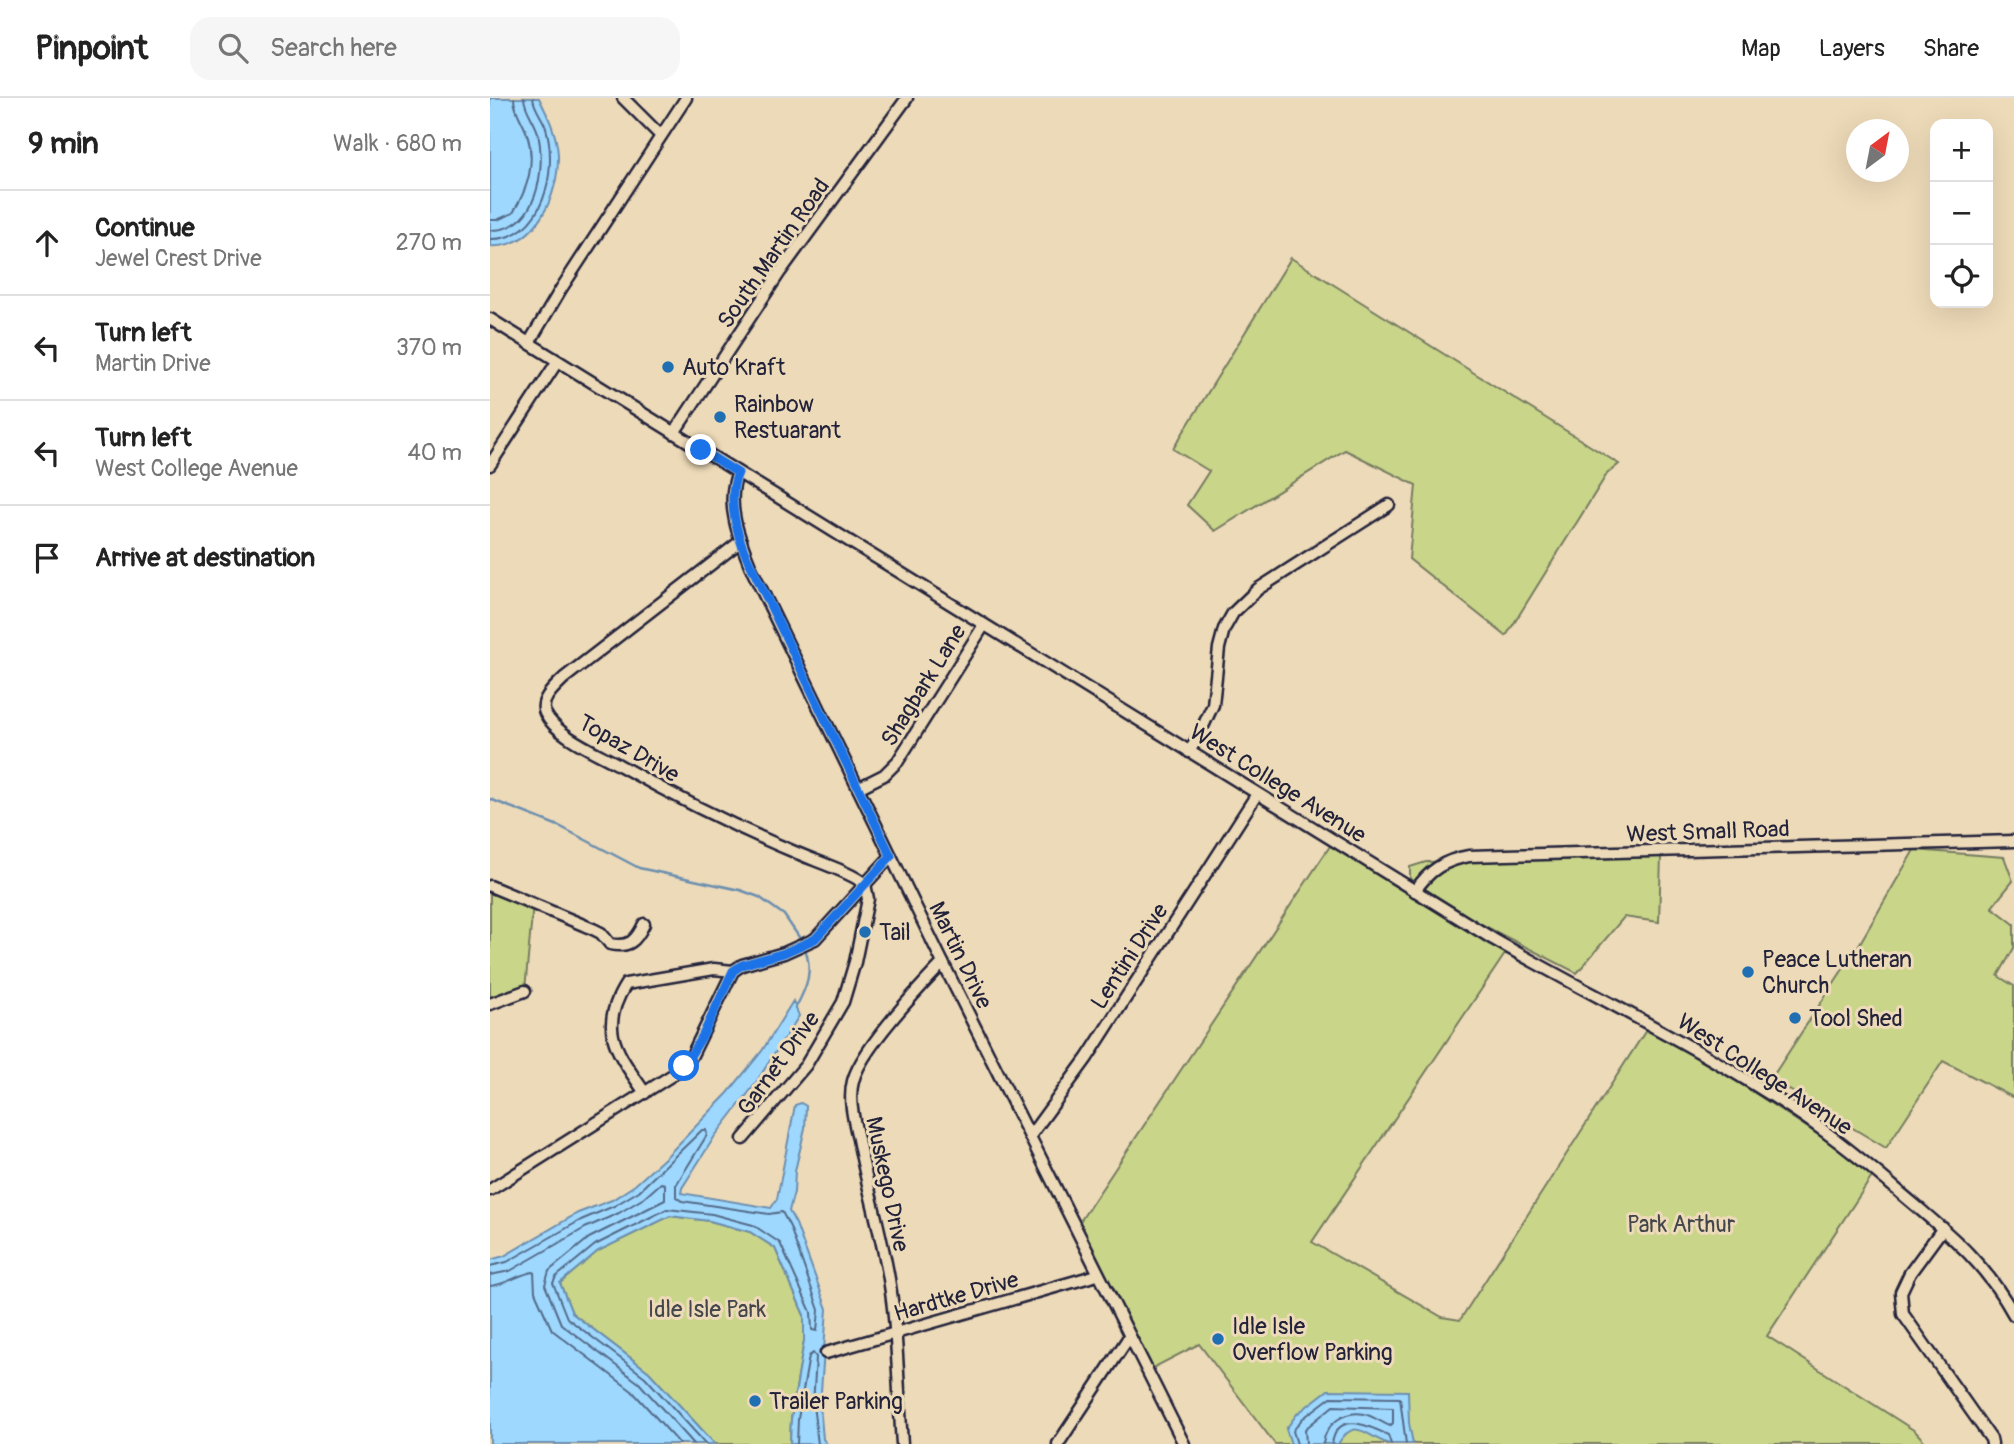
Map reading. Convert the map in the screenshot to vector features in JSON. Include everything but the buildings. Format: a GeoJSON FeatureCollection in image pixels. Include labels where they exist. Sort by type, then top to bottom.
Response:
{"type":"FeatureCollection","features":[{"type":"Feature","properties":{"kind":"street"},"geometry":{"type":"LineString","coordinates":[[623,98],[660,135]]}},
{"type":"Feature","properties":{"kind":"street"},"geometry":{"type":"LineString","coordinates":[[528,343],[686,98]]}},
{"type":"Feature","properties":{"kind":"street","name":"South Martin Road"},"geometry":{"type":"LineString","coordinates":[[674,433],[780,272],[908,98]]}},
{"type":"Feature","properties":{"kind":"street","name":"West College Avenue"},"geometry":{"type":"LineString","coordinates":[[490,319],[1415,891],[1509,948],[1661,1030],[1802,1115],[1852,1152],[1943,1228],[1979,1262],[2014,1315]]}},
{"type":"Feature","properties":{"kind":"street"},"geometry":{"type":"LineString","coordinates":[[490,465],[558,362]]}},
{"type":"Feature","properties":{"kind":"street","name":"Martin Drive"},"geometry":{"type":"LineString","coordinates":[[738,473],[734,481],[733,499],[741,541],[943,963],[1184,1444]]}},
{"type":"Feature","properties":{"kind":"street"},"geometry":{"type":"LineString","coordinates":[[1189,752],[1213,705],[1219,648],[1226,624],[1233,613],[1258,589],[1390,505]]}},
{"type":"Feature","properties":{"kind":"street","name":"Topaz Drive"},"geometry":{"type":"LineString","coordinates":[[741,541],[564,678],[548,695],[544,712],[564,733],[648,782],[729,824],[865,884]]}},
{"type":"Feature","properties":{"kind":"street","name":"Shagbark Lane"},"geometry":{"type":"LineString","coordinates":[[858,788],[884,775],[898,761],[984,625]]}},
{"type":"Feature","properties":{"kind":"street","name":"Lentini Drive"},"geometry":{"type":"LineString","coordinates":[[1030,1136],[1087,1058],[1257,794]]}},
{"type":"Feature","properties":{"kind":"street","name":"West Small Road"},"geometry":{"type":"LineString","coordinates":[[1415,891],[1434,869],[1456,858],[1469,856],[2014,841]]}},
{"type":"Feature","properties":{"kind":"street"},"geometry":{"type":"LineString","coordinates":[[645,1093],[613,1041],[612,1019],[626,984],[715,969],[733,971],[755,960],[798,948],[815,939],[891,856]]}},
{"type":"Feature","properties":{"kind":"street","name":"Garnet Drive"},"geometry":{"type":"LineString","coordinates":[[743,1139],[806,1065],[843,1002],[855,962],[868,899],[865,884]]}},
{"type":"Feature","properties":{"kind":"street"},"geometry":{"type":"LineString","coordinates":[[490,886],[593,929],[601,933],[610,944],[628,945],[636,940],[644,924]]}},
{"type":"Feature","properties":{"kind":"street","name":"Muskego Drive"},"geometry":{"type":"LineString","coordinates":[[902,1444],[896,1334],[885,1259],[852,1109],[852,1086],[856,1071],[872,1046],[943,963]]}},
{"type":"Feature","properties":{"kind":"street"},"geometry":{"type":"LineString","coordinates":[[490,1191],[674,1074],[691,1057],[733,971]]}},
{"type":"Feature","properties":{"kind":"street"},"geometry":{"type":"LineString","coordinates":[[490,1004],[525,991]]}},
{"type":"Feature","properties":{"kind":"street"},"geometry":{"type":"LineString","coordinates":[[1943,1228],[1910,1273],[1901,1292],[1903,1314],[1992,1444]]}},
{"type":"Feature","properties":{"kind":"street","name":"Hardtke Drive"},"geometry":{"type":"LineString","coordinates":[[826,1353],[1097,1275]]}},
{"type":"Feature","properties":{"kind":"street"},"geometry":{"type":"LineString","coordinates":[[1058,1444],[1129,1337]]}},
{"type":"Feature","properties":{"kind":"green space"},"geometry":{"type":"Polygon","coordinates":[[[1291,258],[1619,464],[1607,474],[1506,636],[1409,559],[1416,485],[1345,450],[1215,531],[1187,505],[1209,471],[1173,449],[1291,258]]]}},
{"type":"Feature","properties":{"kind":"green space","name":"Park Arthur"},"geometry":{"type":"Polygon","coordinates":[[[1334,840],[1509,948],[1312,1242],[1442,1317],[1460,1320],[1650,1024],[1875,1172],[1767,1336],[1915,1431],[1927,1444],[1275,1444],[1199,1344],[1147,1371],[1075,1229],[1334,840]]]}},
{"type":"Feature","properties":{"kind":"green space"},"geometry":{"type":"Polygon","coordinates":[[[1914,850],[2004,857],[2013,881],[1992,907],[2014,924],[2014,948],[1998,976],[2014,986],[2014,1098],[1943,1061],[1886,1148],[1771,1079],[1860,943],[1914,850]]]}},
{"type":"Feature","properties":{"kind":"green space"},"geometry":{"type":"Polygon","coordinates":[[[1661,856],[1659,922],[1624,917],[1577,973],[1479,923],[1410,879],[1410,867],[1426,862],[1661,856]]]}},
{"type":"Feature","properties":{"kind":"green space"},"geometry":{"type":"Polygon","coordinates":[[[490,891],[533,904],[525,990],[490,998],[490,891]]]}},
{"type":"Feature","properties":{"kind":"green space","name":"Idle Isle Park"},"geometry":{"type":"Polygon","coordinates":[[[670,1216],[710,1221],[750,1232],[775,1248],[804,1315],[804,1341],[791,1419],[790,1444],[715,1444],[649,1372],[572,1313],[560,1283],[598,1251],[670,1216]]]}},
{"type":"Feature","properties":{"kind":"water"},"geometry":{"type":"Polygon","coordinates":[[[490,98],[539,98],[554,132],[558,155],[554,187],[542,217],[520,239],[506,245],[490,246],[490,98]]]}},
{"type":"Feature","properties":{"kind":"water"},"geometry":{"type":"Polygon","coordinates":[[[793,1001],[799,1016],[753,1087],[715,1136],[681,1193],[771,1208],[777,1199],[795,1105],[801,1103],[806,1106],[805,1128],[789,1211],[827,1309],[820,1405],[823,1439],[827,1444],[790,1444],[791,1419],[804,1341],[804,1315],[775,1248],[750,1232],[710,1221],[670,1216],[598,1251],[560,1283],[572,1313],[649,1372],[715,1444],[490,1444],[490,1260],[504,1256],[578,1213],[612,1200],[635,1185],[728,1093],[762,1051],[793,1001]]]}},
{"type":"Feature","properties":{"kind":"water"},"geometry":{"type":"Polygon","coordinates":[[[1328,1390],[1408,1391],[1413,1444],[1390,1444],[1357,1429],[1344,1435],[1338,1444],[1291,1444],[1286,1429],[1297,1414],[1328,1390]]]}},
{"type":"Feature","properties":{"kind":"waterway"},"geometry":{"type":"LineString","coordinates":[[490,799],[561,827],[639,868],[740,890],[759,897],[784,915],[801,940]]}},
{"type":"Feature","properties":{"kind":"waterway"},"geometry":{"type":"LineString","coordinates":[[795,1009],[808,979],[804,946]]}},
{"type":"Feature","properties":{"kind":"place","name":"Auto Kraft"},"geometry":{"type":"Point","coordinates":[668,367]}},
{"type":"Feature","properties":{"kind":"place","name":"Rainbow Restuarant"},"geometry":{"type":"Point","coordinates":[720,417]}},
{"type":"Feature","properties":{"kind":"place","name":"Tail"},"geometry":{"type":"Point","coordinates":[865,932]}},
{"type":"Feature","properties":{"kind":"place","name":"Peace Lutheran Church"},"geometry":{"type":"Point","coordinates":[1748,972]}},
{"type":"Feature","properties":{"kind":"place","name":"Tool Shed"},"geometry":{"type":"Point","coordinates":[1795,1018]}},
{"type":"Feature","properties":{"kind":"place","name":"Idle Isle Overflow Parking"},"geometry":{"type":"Point","coordinates":[1218,1339]}},
{"type":"Feature","properties":{"kind":"place","name":"Trailer Parking"},"geometry":{"type":"Point","coordinates":[755,1401]}},
{"type":"Feature","properties":{"kind":"route"},"geometry":{"type":"LineString","coordinates":[[684,1066],[703,1035],[733,971],[742,965],[784,953],[815,939],[891,856],[744,551],[733,499],[734,481],[738,473],[701,450]]}}]}
